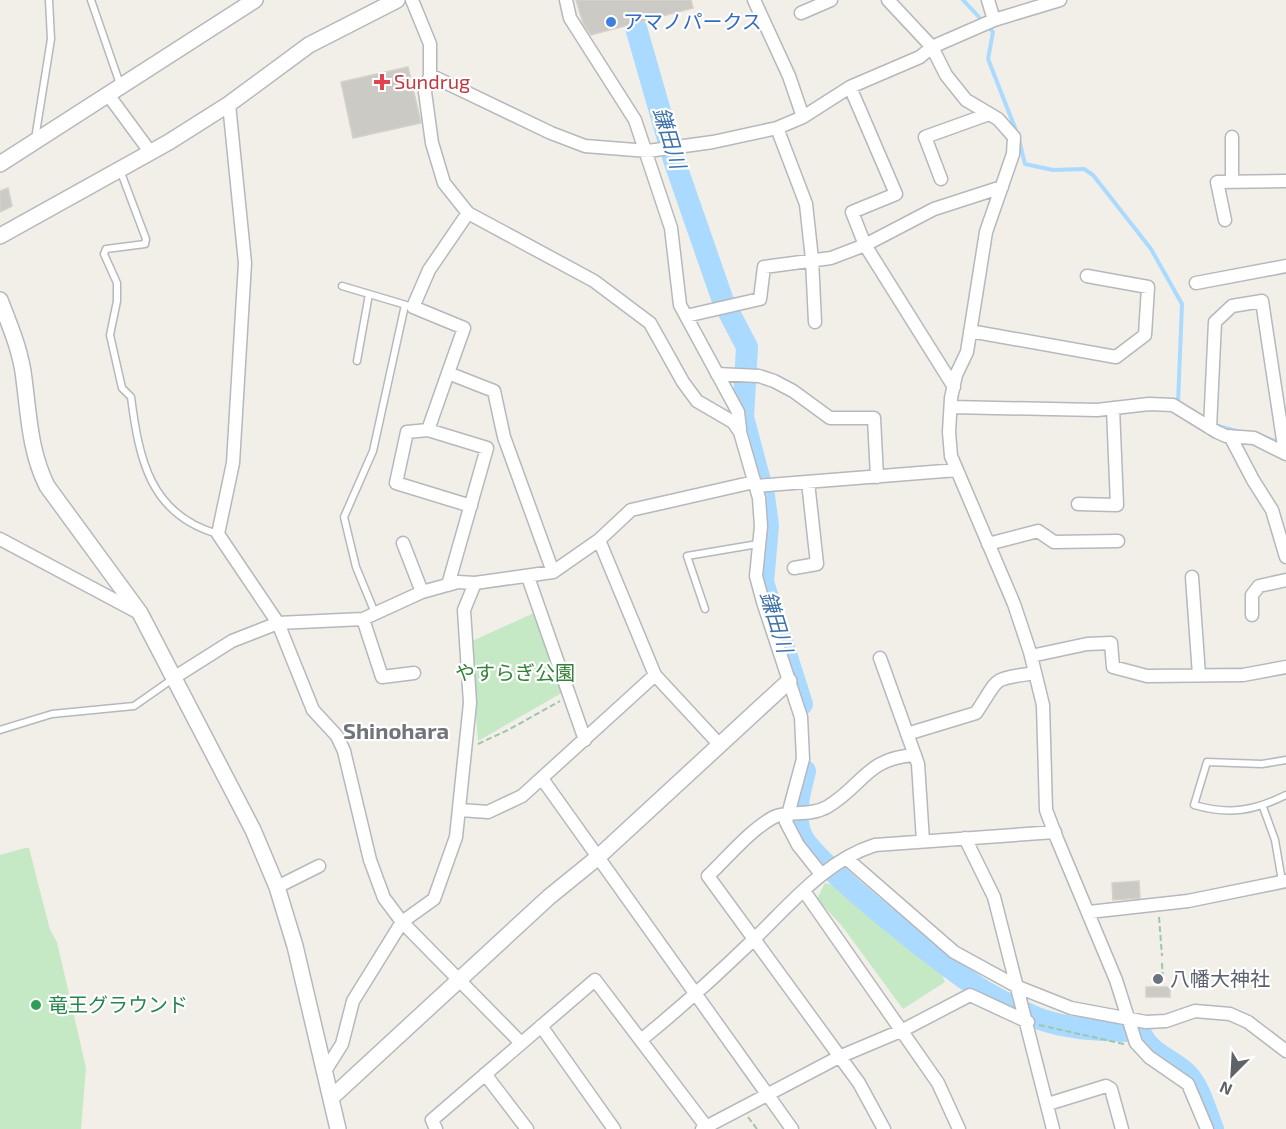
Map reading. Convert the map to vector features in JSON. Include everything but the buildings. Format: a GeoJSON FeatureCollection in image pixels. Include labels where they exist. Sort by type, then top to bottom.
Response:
{"type":"FeatureCollection","features":[{"type":"Feature","properties":{"kind":"street"},"geometry":{"type":"LineString","coordinates":[[0,164],[255,0]]}},
{"type":"Feature","properties":{"kind":"street"},"geometry":{"type":"LineString","coordinates":[[0,236],[151,153],[229,104],[309,45],[397,0]]}},
{"type":"Feature","properties":{"kind":"street"},"geometry":{"type":"LineString","coordinates":[[412,0],[430,44],[430,75],[424,92],[432,143],[444,183],[468,213],[594,281],[650,323],[683,382],[697,401],[734,422],[740,432]]}},
{"type":"Feature","properties":{"kind":"street"},"geometry":{"type":"LineString","coordinates":[[566,0],[570,18],[635,120],[648,152],[671,228],[680,305],[738,412],[740,432],[755,484],[760,516],[756,576],[801,717],[803,759],[786,822],[798,845],[821,874]]}},
{"type":"Feature","properties":{"kind":"street"},"geometry":{"type":"LineString","coordinates":[[754,0],[789,76],[803,117]]}},
{"type":"Feature","properties":{"kind":"street"},"geometry":{"type":"LineString","coordinates":[[801,13],[831,0]]}},
{"type":"Feature","properties":{"kind":"street"},"geometry":{"type":"LineString","coordinates":[[888,0],[932,47],[946,75],[966,100],[989,114],[1014,137],[1013,154],[986,232],[967,352],[956,375],[949,432],[951,456],[1032,656],[1043,705],[1046,810],[1089,912],[1130,1019],[1136,1043],[1149,1057],[1188,1084],[1207,1129]]}},
{"type":"Feature","properties":{"kind":"street"},"geometry":{"type":"LineString","coordinates":[[988,0],[994,20]]}},
{"type":"Feature","properties":{"kind":"street"},"geometry":{"type":"LineString","coordinates":[[430,75],[551,133],[585,146],[648,152],[713,142],[777,128],[803,117],[850,87],[920,57],[932,47],[994,20],[1060,0]]}},
{"type":"Feature","properties":{"kind":"street"},"geometry":{"type":"LineString","coordinates":[[850,87],[896,194],[852,212],[865,245],[954,387]]}},
{"type":"Feature","properties":{"kind":"street"},"geometry":{"type":"LineString","coordinates":[[115,91],[151,153]]}},
{"type":"Feature","properties":{"kind":"street"},"geometry":{"type":"LineString","coordinates":[[229,104],[244,263],[233,463],[218,534],[278,623],[313,710],[337,736],[344,751],[370,860],[384,898],[402,922],[521,1043]]}},
{"type":"Feature","properties":{"kind":"street"},"geometry":{"type":"LineString","coordinates":[[941,179],[925,137],[989,114]]}},
{"type":"Feature","properties":{"kind":"street"},"geometry":{"type":"LineString","coordinates":[[777,128],[806,204],[815,322]]}},
{"type":"Feature","properties":{"kind":"street"},"geometry":{"type":"LineString","coordinates":[[1232,137],[1232,182]]}},
{"type":"Feature","properties":{"kind":"street"},"geometry":{"type":"LineString","coordinates":[[1225,220],[1217,182],[1285,185]]}},
{"type":"Feature","properties":{"kind":"street"},"geometry":{"type":"LineString","coordinates":[[686,316],[760,299],[764,267],[831,258],[865,245],[934,209],[1002,187]]}},
{"type":"Feature","properties":{"kind":"street"},"geometry":{"type":"LineString","coordinates":[[428,430],[464,328],[409,306],[429,270],[468,213]]}},
{"type":"Feature","properties":{"kind":"street"},"geometry":{"type":"LineString","coordinates":[[1196,283],[1286,266]]}},
{"type":"Feature","properties":{"kind":"street"},"geometry":{"type":"LineString","coordinates":[[970,331],[1116,357],[1145,335],[1148,287],[1087,276]]}},
{"type":"Feature","properties":{"kind":"street"},"geometry":{"type":"LineString","coordinates":[[0,300],[17,343],[24,378],[28,425],[38,468],[53,495],[140,613],[253,830],[277,887],[295,945],[338,1129]]}},
{"type":"Feature","properties":{"kind":"street"},"geometry":{"type":"LineString","coordinates":[[1210,428],[1215,322],[1232,306],[1262,301],[1286,453]]}},
{"type":"Feature","properties":{"kind":"street"},"geometry":{"type":"LineString","coordinates":[[448,373],[494,391],[504,437],[553,572]]}},
{"type":"Feature","properties":{"kind":"street"},"geometry":{"type":"LineString","coordinates":[[717,374],[759,376],[774,381],[793,391],[830,418],[874,418],[877,477]]}},
{"type":"Feature","properties":{"kind":"street"},"geometry":{"type":"LineString","coordinates":[[951,407],[1048,411],[1149,404],[1173,405],[1210,428],[1230,436],[1254,438],[1286,453]]}},
{"type":"Feature","properties":{"kind":"street"},"geometry":{"type":"LineString","coordinates":[[1078,504],[1117,505],[1113,408]]}},
{"type":"Feature","properties":{"kind":"street"},"geometry":{"type":"LineString","coordinates":[[448,585],[471,506],[487,448],[428,430],[407,432],[396,483],[471,506]]}},
{"type":"Feature","properties":{"kind":"street"},"geometry":{"type":"LineString","coordinates":[[1230,436],[1272,510],[1286,557]]}},
{"type":"Feature","properties":{"kind":"street"},"geometry":{"type":"LineString","coordinates":[[175,677],[232,641],[278,623],[363,619],[422,592],[448,585],[528,577],[553,572],[599,540],[631,510],[755,484],[957,470]]}},
{"type":"Feature","properties":{"kind":"street"},"geometry":{"type":"LineString","coordinates":[[794,568],[817,564],[808,482]]}},
{"type":"Feature","properties":{"kind":"street"},"geometry":{"type":"LineString","coordinates":[[988,544],[1038,531],[1054,542],[1118,541]]}},
{"type":"Feature","properties":{"kind":"street"},"geometry":{"type":"LineString","coordinates":[[0,539],[140,613]]}},
{"type":"Feature","properties":{"kind":"street"},"geometry":{"type":"LineString","coordinates":[[599,540],[655,675],[718,743]]}},
{"type":"Feature","properties":{"kind":"street"},"geometry":{"type":"LineString","coordinates":[[403,543],[422,592]]}},
{"type":"Feature","properties":{"kind":"street"},"geometry":{"type":"LineString","coordinates":[[528,577],[585,740]]}},
{"type":"Feature","properties":{"kind":"street"},"geometry":{"type":"LineString","coordinates":[[1192,577],[1199,675]]}},
{"type":"Feature","properties":{"kind":"street"},"geometry":{"type":"LineString","coordinates":[[1252,615],[1252,595],[1258,586],[1286,580]]}},
{"type":"Feature","properties":{"kind":"street"},"geometry":{"type":"LineString","coordinates":[[325,1071],[342,1044],[353,1001],[402,922],[434,899],[456,837],[470,703],[464,610],[475,583]]}},
{"type":"Feature","properties":{"kind":"street"},"geometry":{"type":"LineString","coordinates":[[363,619],[382,677],[414,673]]}},
{"type":"Feature","properties":{"kind":"street"},"geometry":{"type":"LineString","coordinates":[[1032,656],[1087,644],[1111,644],[1113,667],[1147,676],[1244,675],[1286,667]]}},
{"type":"Feature","properties":{"kind":"street"},"geometry":{"type":"LineString","coordinates":[[880,658],[915,755],[922,797],[923,841]]}},
{"type":"Feature","properties":{"kind":"street"},"geometry":{"type":"LineString","coordinates":[[907,734],[976,713],[992,685],[999,679],[1035,673]]}},
{"type":"Feature","properties":{"kind":"street"},"geometry":{"type":"LineString","coordinates":[[460,810],[488,812],[504,806],[543,780],[655,675]]}},
{"type":"Feature","properties":{"kind":"street"},"geometry":{"type":"LineString","coordinates":[[331,1098],[549,897],[597,858],[718,743],[789,681]]}},
{"type":"Feature","properties":{"kind":"street"},"geometry":{"type":"LineString","coordinates":[[884,1129],[859,1083],[708,876],[775,816],[813,813],[825,808],[875,765],[897,756],[915,755]]}},
{"type":"Feature","properties":{"kind":"street"},"geometry":{"type":"LineString","coordinates":[[543,780],[792,1129]]}},
{"type":"Feature","properties":{"kind":"street"},"geometry":{"type":"LineString","coordinates":[[641,1040],[696,995],[821,874],[858,850],[875,845],[1055,832]]}},
{"type":"Feature","properties":{"kind":"street"},"geometry":{"type":"LineString","coordinates":[[965,838],[994,897],[1028,1022],[1053,1129]]}},
{"type":"Feature","properties":{"kind":"street"},"geometry":{"type":"LineString","coordinates":[[846,858],[954,952],[1018,987],[1071,1008],[1130,1019],[1156,1022],[1195,1011],[1230,1014],[1248,1022],[1286,1052]]}},
{"type":"Feature","properties":{"kind":"street"},"geometry":{"type":"LineString","coordinates":[[277,887],[320,866]]}},
{"type":"Feature","properties":{"kind":"street"},"geometry":{"type":"LineString","coordinates":[[1089,912],[1188,901],[1284,881]]}},
{"type":"Feature","properties":{"kind":"street"},"geometry":{"type":"LineString","coordinates":[[804,891],[938,1083],[958,1129]]}},
{"type":"Feature","properties":{"kind":"street"},"geometry":{"type":"LineString","coordinates":[[436,1129],[432,1120],[595,980],[706,1128],[839,1057],[903,1030],[970,995],[1028,1022]]}},
{"type":"Feature","properties":{"kind":"street"},"geometry":{"type":"LineString","coordinates":[[541,1026],[614,1129]]}},
{"type":"Feature","properties":{"kind":"street"},"geometry":{"type":"LineString","coordinates":[[485,1074],[527,1129]]}},
{"type":"Feature","properties":{"kind":"street"},"geometry":{"type":"LineString","coordinates":[[1048,1104],[1106,1086],[1110,1089],[1122,1129]]}},
{"type":"Feature","properties":{"kind":"lane"},"geometry":{"type":"LineString","coordinates":[[34,144],[48,68],[51,27],[49,0]]}},
{"type":"Feature","properties":{"kind":"lane"},"geometry":{"type":"LineString","coordinates":[[91,0],[115,91]]}},
{"type":"Feature","properties":{"kind":"lane"},"geometry":{"type":"LineString","coordinates":[[120,170],[146,239],[145,244],[106,249],[104,254],[117,283],[117,302],[110,335],[122,388],[131,397],[136,437],[152,483],[164,501],[189,524],[218,534]]}},
{"type":"Feature","properties":{"kind":"lane"},"geometry":{"type":"LineString","coordinates":[[342,286],[409,306],[373,451],[344,517],[356,567],[375,613]]}},
{"type":"Feature","properties":{"kind":"lane"},"geometry":{"type":"LineString","coordinates":[[357,361],[369,294]]}},
{"type":"Feature","properties":{"kind":"lane"},"geometry":{"type":"LineString","coordinates":[[705,609],[687,556],[759,544]]}},
{"type":"Feature","properties":{"kind":"lane"},"geometry":{"type":"LineString","coordinates":[[0,730],[52,714],[134,706],[175,677]]}},
{"type":"Feature","properties":{"kind":"lane"},"geometry":{"type":"LineString","coordinates":[[1286,760],[1262,764],[1207,762],[1194,805],[1219,812],[1263,807],[1286,795]]}},
{"type":"Feature","properties":{"kind":"lane"},"geometry":{"type":"LineString","coordinates":[[1263,807],[1275,840],[1284,881]]}},
{"type":"Feature","properties":{"kind":"path"},"geometry":{"type":"LineString","coordinates":[[466,747],[494,737],[570,695]]}},
{"type":"Feature","properties":{"kind":"path"},"geometry":{"type":"LineString","coordinates":[[1158,905],[1162,956]]}},
{"type":"Feature","properties":{"kind":"path"},"geometry":{"type":"LineString","coordinates":[[1162,963],[1163,982]]}},
{"type":"Feature","properties":{"kind":"path"},"geometry":{"type":"LineString","coordinates":[[1028,1022],[1078,1036],[1124,1044],[1136,1043]]}},
{"type":"Feature","properties":{"kind":"green space","name":"やすらぎ公園"},"geometry":{"type":"Polygon","coordinates":[[[536,612],[565,691],[478,741],[470,642],[536,612]]]}},
{"type":"Feature","properties":{"kind":"green space","name":"竜王グラウンド"},"geometry":{"type":"Polygon","coordinates":[[[29,848],[50,930],[57,942],[86,1068],[81,1129],[0,1129],[0,855],[29,848]]]}},
{"type":"Feature","properties":{"kind":"green space"},"geometry":{"type":"Polygon","coordinates":[[[825,883],[841,887],[908,947],[941,973],[945,982],[903,1009],[842,926],[817,899],[825,883]]]}},
{"type":"Feature","properties":{"kind":"waterway","name":"鎌田川"},"geometry":{"type":"LineString","coordinates":[[628,0],[674,160],[723,301],[747,347],[743,417],[764,496],[768,526],[763,582],[802,704]]}},
{"type":"Feature","properties":{"kind":"waterway"},"geometry":{"type":"LineString","coordinates":[[963,0],[993,32],[988,59],[1017,133]]}},
{"type":"Feature","properties":{"kind":"waterway"},"geometry":{"type":"LineString","coordinates":[[1019,140],[1025,164],[1053,170],[1084,169],[1093,175],[1151,249],[1182,304],[1178,403]]}},
{"type":"Feature","properties":{"kind":"waterway"},"geometry":{"type":"LineString","coordinates":[[1218,426],[1240,432]]}},
{"type":"Feature","properties":{"kind":"waterway"},"geometry":{"type":"LineString","coordinates":[[1256,434],[1280,443]]}},
{"type":"Feature","properties":{"kind":"waterway","name":"鎌田川"},"geometry":{"type":"LineString","coordinates":[[805,771],[797,811],[801,834],[810,848],[829,868],[915,941],[990,995],[1037,1018],[1070,1027],[1127,1031]]}},
{"type":"Feature","properties":{"kind":"waterway","name":"鎌田川"},"geometry":{"type":"LineString","coordinates":[[1141,1034],[1150,1047],[1192,1079],[1213,1129]]}},
{"type":"Feature","properties":{"kind":"place","name":"アマノパークス"},"geometry":{"type":"Point","coordinates":[611,22]}},
{"type":"Feature","properties":{"kind":"place","name":"Sundrug"},"geometry":{"type":"Point","coordinates":[382,82]}},
{"type":"Feature","properties":{"kind":"place","name":"八幡大神社"},"geometry":{"type":"Point","coordinates":[1158,979]}},
{"type":"Feature","properties":{"kind":"place","name":"竜王グラウンド"},"geometry":{"type":"Point","coordinates":[36,1005]}},
{"type":"Feature","properties":{"kind":"district","name":"Shinohara"},"geometry":{"type":"Point","coordinates":[396,731]}}]}
